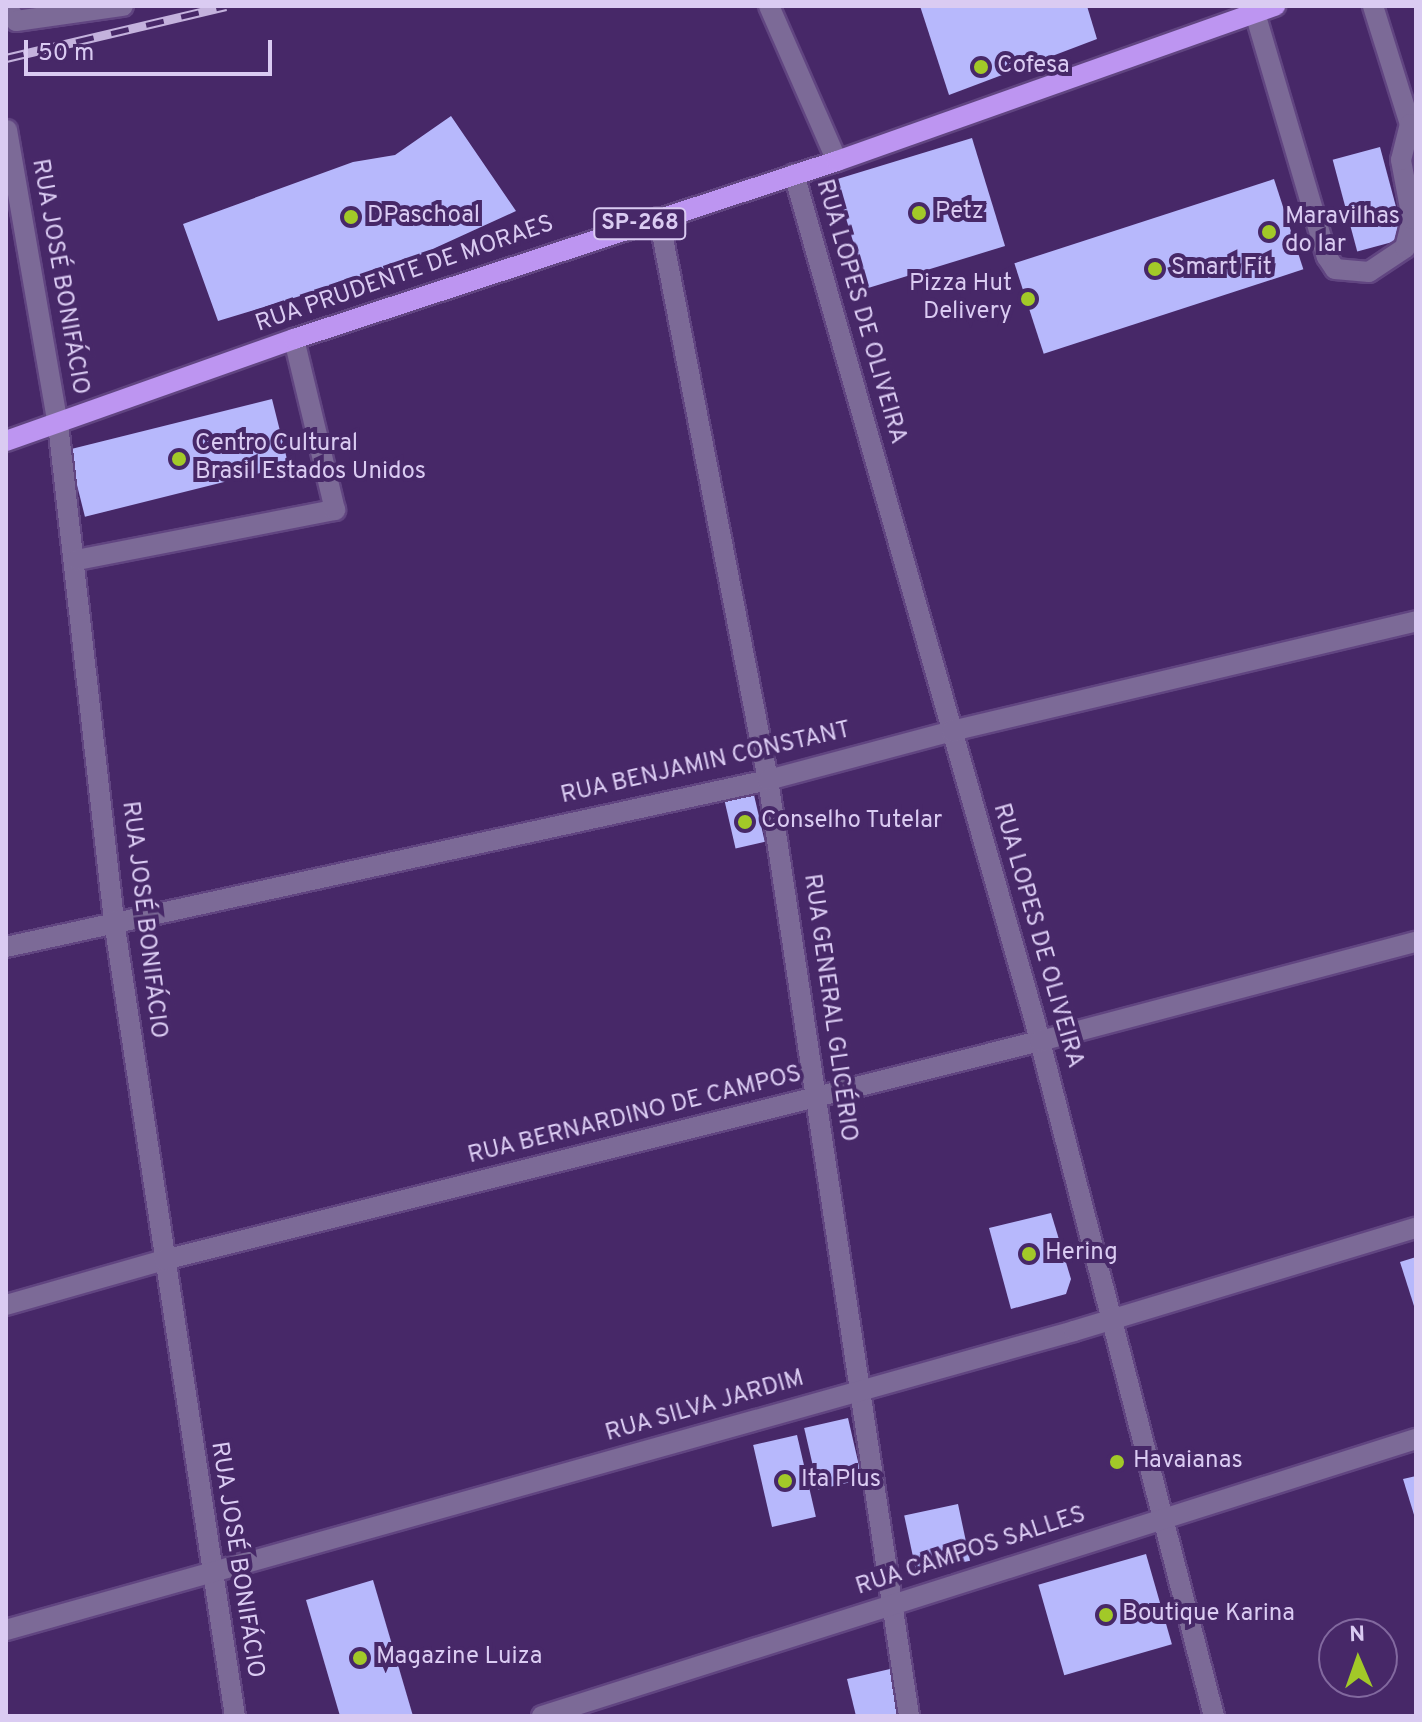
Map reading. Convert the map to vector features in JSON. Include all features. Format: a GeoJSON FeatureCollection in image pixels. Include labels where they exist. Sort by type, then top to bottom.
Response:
{"type":"FeatureCollection","features":[{"type":"Feature","properties":{"kind":"main road","name":"RUA PRUDENTE DE MORAES"},"geometry":{"type":"LineString","coordinates":[[6,441],[294,339],[837,161],[1265,9]]}},
{"type":"Feature","properties":{"kind":"street"},"geometry":{"type":"LineString","coordinates":[[11,14],[123,6]]}},
{"type":"Feature","properties":{"kind":"street"},"geometry":{"type":"LineString","coordinates":[[769,6],[837,161]]}},
{"type":"Feature","properties":{"kind":"street"},"geometry":{"type":"LineString","coordinates":[[1265,9],[1327,257],[1335,269],[1369,272],[1405,248],[1412,219],[1401,160],[1410,124]]}},
{"type":"Feature","properties":{"kind":"street"},"geometry":{"type":"LineString","coordinates":[[1378,10],[1416,146]]}},
{"type":"Feature","properties":{"kind":"street","name":"RUA JOSÉ BONIFÁCIO"},"geometry":{"type":"LineString","coordinates":[[7,130],[58,424],[77,560],[114,921],[235,1716]]}},
{"type":"Feature","properties":{"kind":"street","name":"RUA LOPES DE OLIVEIRA"},"geometry":{"type":"LineString","coordinates":[[794,174],[1040,1041],[1160,1520],[1214,1716]]}},
{"type":"Feature","properties":{"kind":"street","name":"RUA GENERAL GLICÉRIO"},"geometry":{"type":"LineString","coordinates":[[659,218],[768,780],[857,1391],[909,1716]]}},
{"type":"Feature","properties":{"kind":"street"},"geometry":{"type":"LineString","coordinates":[[77,560],[335,510],[294,339]]}},
{"type":"Feature","properties":{"kind":"street","name":"RUA BENJAMIN CONSTANT"},"geometry":{"type":"LineString","coordinates":[[6,947],[768,780],[952,731],[1416,621]]}},
{"type":"Feature","properties":{"kind":"street","name":"RUA BERNARDINO DE CAMPOS"},"geometry":{"type":"LineString","coordinates":[[6,1305],[164,1260],[816,1098],[1416,942]]}},
{"type":"Feature","properties":{"kind":"street","name":"RUA SILVA JARDIM"},"geometry":{"type":"LineString","coordinates":[[6,1630],[1111,1320],[1416,1228]]}},
{"type":"Feature","properties":{"kind":"street","name":"RUA CAMPOS SALLES"},"geometry":{"type":"LineString","coordinates":[[542,1716],[1416,1439]]}},
{"type":"Feature","properties":{"kind":"building","name":"Cofesa"},"geometry":{"type":"Polygon","coordinates":[[[920,6],[1087,6],[1097,39],[949,95],[920,6]]]}},
{"type":"Feature","properties":{"kind":"building","name":"DPaschoal"},"geometry":{"type":"Polygon","coordinates":[[[451,116],[516,211],[389,269],[218,321],[183,224],[353,162],[395,155],[451,116]]]}},
{"type":"Feature","properties":{"kind":"building","name":"Petz"},"geometry":{"type":"Polygon","coordinates":[[[972,138],[1005,246],[867,288],[834,180],[972,138]]]}},
{"type":"Feature","properties":{"kind":"building"},"geometry":{"type":"Polygon","coordinates":[[[1380,147],[1405,239],[1357,251],[1333,160],[1380,147]]]}},
{"type":"Feature","properties":{"kind":"building"},"geometry":{"type":"Polygon","coordinates":[[[1274,179],[1303,269],[1044,354],[1014,263],[1274,179]]]}},
{"type":"Feature","properties":{"kind":"building","name":"Centro Cultural Brasil Estados Unidos"},"geometry":{"type":"Polygon","coordinates":[[[272,399],[289,466],[85,517],[68,450],[272,399]]]}},
{"type":"Feature","properties":{"kind":"building","name":"Conselho Tutelar"},"geometry":{"type":"Polygon","coordinates":[[[754,795],[765,842],[736,849],[725,802],[754,795]]]}},
{"type":"Feature","properties":{"kind":"building","name":"Hering"},"geometry":{"type":"Polygon","coordinates":[[[1051,1213],[1071,1279],[1066,1294],[1011,1309],[989,1228],[1051,1213]]]}},
{"type":"Feature","properties":{"kind":"building"},"geometry":{"type":"Polygon","coordinates":[[[1416,1257],[1416,1309],[1415,1309],[1400,1262],[1416,1257]]]}},
{"type":"Feature","properties":{"kind":"building"},"geometry":{"type":"Polygon","coordinates":[[[848,1418],[862,1479],[818,1490],[804,1428],[848,1418]]]}},
{"type":"Feature","properties":{"kind":"building","name":"Ita Plus"},"geometry":{"type":"Polygon","coordinates":[[[797,1435],[816,1517],[772,1527],[753,1445],[797,1435]]]}},
{"type":"Feature","properties":{"kind":"building"},"geometry":{"type":"Polygon","coordinates":[[[1416,1476],[1416,1518],[1415,1518],[1403,1479],[1416,1476]]]}},
{"type":"Feature","properties":{"kind":"building"},"geometry":{"type":"Polygon","coordinates":[[[958,1504],[970,1561],[916,1572],[904,1515],[958,1504]]]}},
{"type":"Feature","properties":{"kind":"building","name":"Boutique Karina"},"geometry":{"type":"Polygon","coordinates":[[[1146,1554],[1172,1644],[1064,1675],[1038,1585],[1146,1554]]]}},
{"type":"Feature","properties":{"kind":"building","name":"Magazine Luiza"},"geometry":{"type":"Polygon","coordinates":[[[373,1580],[413,1716],[340,1716],[306,1600],[373,1580]]]}},
{"type":"Feature","properties":{"kind":"building"},"geometry":{"type":"Polygon","coordinates":[[[890,1669],[899,1716],[856,1716],[847,1679],[890,1669]]]}},
{"type":"Feature","properties":{"kind":"railway"},"geometry":{"type":"LineString","coordinates":[[6,58],[226,6]]}},
{"type":"Feature","properties":{"kind":"place","name":"Cofesa"},"geometry":{"type":"Point","coordinates":[981,67]}},
{"type":"Feature","properties":{"kind":"place","name":"Petz"},"geometry":{"type":"Point","coordinates":[919,213]}},
{"type":"Feature","properties":{"kind":"place","name":"DPaschoal"},"geometry":{"type":"Point","coordinates":[351,217]}},
{"type":"Feature","properties":{"kind":"place","name":"Maravilhas do lar"},"geometry":{"type":"Point","coordinates":[1269,232]}},
{"type":"Feature","properties":{"kind":"place","name":"Smart Fit"},"geometry":{"type":"Point","coordinates":[1155,269]}},
{"type":"Feature","properties":{"kind":"place","name":"Pizza Hut Delivery"},"geometry":{"type":"Point","coordinates":[1028,299]}},
{"type":"Feature","properties":{"kind":"place","name":"Centro Cultural Brasil Estados Unidos"},"geometry":{"type":"Point","coordinates":[179,459]}},
{"type":"Feature","properties":{"kind":"place","name":"Conselho Tutelar"},"geometry":{"type":"Point","coordinates":[745,822]}},
{"type":"Feature","properties":{"kind":"place","name":"Hering"},"geometry":{"type":"Point","coordinates":[1029,1254]}},
{"type":"Feature","properties":{"kind":"place","name":"Havaianas"},"geometry":{"type":"Point","coordinates":[1117,1462]}},
{"type":"Feature","properties":{"kind":"place","name":"Ita Plus"},"geometry":{"type":"Point","coordinates":[785,1481]}},
{"type":"Feature","properties":{"kind":"place","name":"Boutique Karina"},"geometry":{"type":"Point","coordinates":[1106,1615]}},
{"type":"Feature","properties":{"kind":"place","name":"Magazine Luiza"},"geometry":{"type":"Point","coordinates":[360,1658]}}]}
